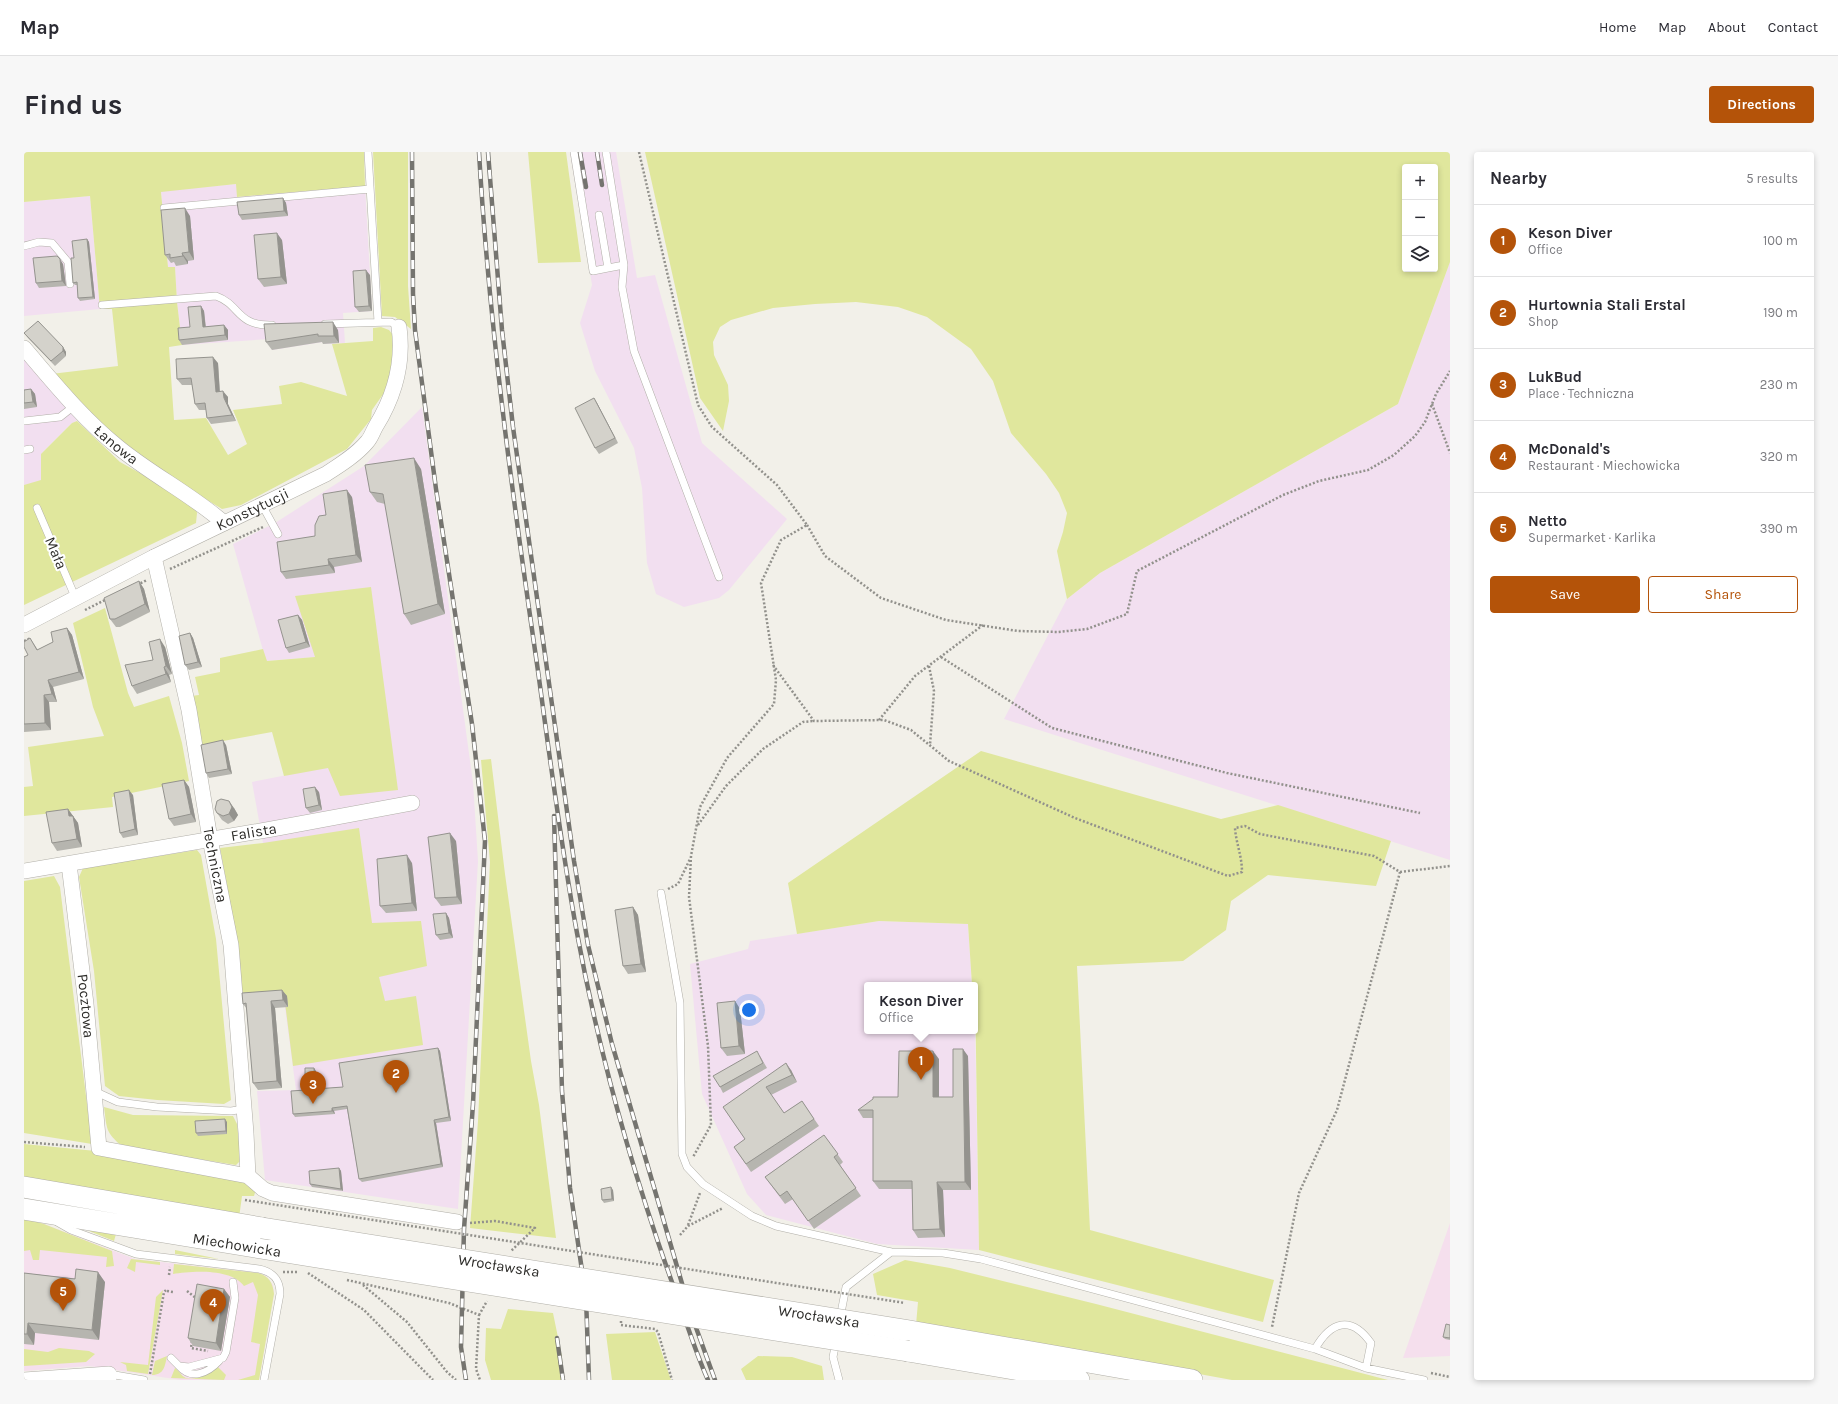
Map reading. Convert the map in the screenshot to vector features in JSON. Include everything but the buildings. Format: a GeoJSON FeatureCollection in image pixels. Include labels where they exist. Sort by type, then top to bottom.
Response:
{"type":"FeatureCollection","features":[{"type":"Feature","properties":{"kind":"main road","name":"Miechowicka"},"geometry":{"type":"LineString","coordinates":[[24,1187],[445,1258]]}},
{"type":"Feature","properties":{"kind":"main road","name":"Miechowicka"},"geometry":{"type":"LineString","coordinates":[[26,1209],[450,1279]]}},
{"type":"Feature","properties":{"kind":"main road","name":"Wrocławska"},"geometry":{"type":"LineString","coordinates":[[445,1258],[904,1330],[1192,1380]]}},
{"type":"Feature","properties":{"kind":"main road","name":"Wrocławska"},"geometry":{"type":"LineString","coordinates":[[450,1279],[908,1351],[1079,1380]]}},
{"type":"Feature","properties":{"kind":"street","name":"Konstytucji"},"geometry":{"type":"LineString","coordinates":[[24,625],[154,557],[326,474],[346,461],[367,442],[385,412],[397,382],[401,356],[399,327]]}},
{"type":"Feature","properties":{"kind":"street","name":"Łanowa"},"geometry":{"type":"LineString","coordinates":[[24,348],[74,406],[118,447],[152,472],[203,504],[224,523]]}},
{"type":"Feature","properties":{"kind":"street","name":"Techniczna"},"geometry":{"type":"LineString","coordinates":[[154,557],[189,710],[210,839],[231,945],[248,1176]]}},
{"type":"Feature","properties":{"kind":"street","name":"Falista"},"geometry":{"type":"LineString","coordinates":[[24,871],[412,803]]}},
{"type":"Feature","properties":{"kind":"street","name":"Pocztowa"},"geometry":{"type":"LineString","coordinates":[[70,864],[99,1148]]}},
{"type":"Feature","properties":{"kind":"street"},"geometry":{"type":"LineString","coordinates":[[99,1148],[248,1176],[272,1193],[457,1222]]}},
{"type":"Feature","properties":{"kind":"street"},"geometry":{"type":"LineString","coordinates":[[24,1380],[109,1377]]}},
{"type":"Feature","properties":{"kind":"lane"},"geometry":{"type":"LineString","coordinates":[[368,152],[378,322]]}},
{"type":"Feature","properties":{"kind":"lane"},"geometry":{"type":"LineString","coordinates":[[574,152],[593,271],[624,265]]}},
{"type":"Feature","properties":{"kind":"lane"},"geometry":{"type":"LineString","coordinates":[[606,152],[624,265],[622,287],[634,350],[719,577]]}},
{"type":"Feature","properties":{"kind":"lane"},"geometry":{"type":"LineString","coordinates":[[164,208],[370,189]]}},
{"type":"Feature","properties":{"kind":"lane"},"geometry":{"type":"LineString","coordinates":[[598,215],[608,268]]}},
{"type":"Feature","properties":{"kind":"lane"},"geometry":{"type":"LineString","coordinates":[[24,246],[39,242],[52,243],[68,262],[70,284]]}},
{"type":"Feature","properties":{"kind":"lane"},"geometry":{"type":"LineString","coordinates":[[102,305],[216,296],[222,298],[244,320],[259,326],[282,325]]}},
{"type":"Feature","properties":{"kind":"lane"},"geometry":{"type":"LineString","coordinates":[[314,324],[391,322],[399,327]]}},
{"type":"Feature","properties":{"kind":"lane"},"geometry":{"type":"LineString","coordinates":[[24,421],[60,417],[74,406]]}},
{"type":"Feature","properties":{"kind":"lane"},"geometry":{"type":"LineString","coordinates":[[262,505],[278,534]]}},
{"type":"Feature","properties":{"kind":"lane","name":"Mała"},"geometry":{"type":"LineString","coordinates":[[37,508],[76,599]]}},
{"type":"Feature","properties":{"kind":"lane"},"geometry":{"type":"LineString","coordinates":[[661,893],[680,1003],[682,1154],[687,1167],[703,1184],[752,1216],[776,1226],[891,1252],[944,1253],[981,1258],[1315,1349],[1366,1368],[1424,1380]]}},
{"type":"Feature","properties":{"kind":"lane"},"geometry":{"type":"LineString","coordinates":[[94,1091],[118,1102],[157,1107],[232,1111],[244,1109]]}},
{"type":"Feature","properties":{"kind":"lane"},"geometry":{"type":"LineString","coordinates":[[26,1209],[71,1230],[136,1254],[259,1269],[271,1272],[278,1281],[280,1294],[264,1380]]}},
{"type":"Feature","properties":{"kind":"lane"},"geometry":{"type":"LineString","coordinates":[[839,1326],[846,1287],[891,1252]]}},
{"type":"Feature","properties":{"kind":"lane"},"geometry":{"type":"LineString","coordinates":[[171,1358],[180,1366],[183,1372],[194,1376],[208,1372],[222,1358],[235,1298],[233,1282]]}},
{"type":"Feature","properties":{"kind":"lane"},"geometry":{"type":"LineString","coordinates":[[1315,1349],[1322,1336],[1336,1326],[1350,1325],[1362,1331],[1371,1344],[1366,1368]]}},
{"type":"Feature","properties":{"kind":"lane"},"geometry":{"type":"LineString","coordinates":[[837,1334],[833,1357],[839,1380]]}},
{"type":"Feature","properties":{"kind":"lane"},"geometry":{"type":"LineString","coordinates":[[109,1377],[144,1380]]}},
{"type":"Feature","properties":{"kind":"path"},"geometry":{"type":"LineString","coordinates":[[639,152],[698,405],[712,427],[777,485],[806,524],[825,556],[881,598],[946,620],[1018,631],[1058,632],[1088,629],[1127,614],[1137,571],[1283,495],[1318,481],[1368,470],[1394,455],[1415,436],[1425,422],[1432,403],[1450,371]]}},
{"type":"Feature","properties":{"kind":"path"},"geometry":{"type":"LineString","coordinates":[[1432,403],[1450,452]]}},
{"type":"Feature","properties":{"kind":"path"},"geometry":{"type":"LineString","coordinates":[[687,1167],[711,1125],[708,1046],[689,897],[691,856],[696,827],[700,807],[727,758],[774,704],[776,680],[761,583],[781,540],[806,524]]}},
{"type":"Feature","properties":{"kind":"path"},"geometry":{"type":"LineString","coordinates":[[878,720],[914,676],[983,625]]}},
{"type":"Feature","properties":{"kind":"path"},"geometry":{"type":"LineString","coordinates":[[941,657],[1052,728],[1227,773],[1420,813]]}},
{"type":"Feature","properties":{"kind":"path"},"geometry":{"type":"LineString","coordinates":[[773,665],[814,721]]}},
{"type":"Feature","properties":{"kind":"path"},"geometry":{"type":"LineString","coordinates":[[928,666],[934,691],[930,746]]}},
{"type":"Feature","properties":{"kind":"path"},"geometry":{"type":"LineString","coordinates":[[696,827],[726,786],[763,749],[802,722],[884,720],[911,730],[949,761],[1075,818],[1228,876],[1242,872],[1242,857],[1235,840],[1234,828],[1245,826],[1260,834],[1374,856],[1400,872],[1450,866]]}},
{"type":"Feature","properties":{"kind":"path"},"geometry":{"type":"LineString","coordinates":[[661,893],[678,884],[691,856]]}},
{"type":"Feature","properties":{"kind":"path"},"geometry":{"type":"LineString","coordinates":[[1270,1337],[1299,1193],[1337,1110],[1400,872]]}},
{"type":"Feature","properties":{"kind":"path"},"geometry":{"type":"LineString","coordinates":[[24,1142],[99,1148]]}},
{"type":"Feature","properties":{"kind":"path"},"geometry":{"type":"LineString","coordinates":[[688,1226],[703,1184]]}},
{"type":"Feature","properties":{"kind":"path"},"geometry":{"type":"LineString","coordinates":[[245,1200],[905,1302]]}},
{"type":"Feature","properties":{"kind":"path"},"geometry":{"type":"LineString","coordinates":[[680,1235],[688,1226],[732,1203]]}},
{"type":"Feature","properties":{"kind":"path"},"geometry":{"type":"LineString","coordinates":[[271,1272],[316,1274]]}},
{"type":"Feature","properties":{"kind":"path"},"geometry":{"type":"LineString","coordinates":[[308,1273],[364,1310],[433,1380]]}},
{"type":"Feature","properties":{"kind":"path"},"geometry":{"type":"LineString","coordinates":[[344,1279],[449,1303],[479,1315],[476,1370],[480,1380]]}},
{"type":"Feature","properties":{"kind":"path"},"geometry":{"type":"LineString","coordinates":[[362,1284],[407,1322],[447,1372],[456,1380]]}},
{"type":"Feature","properties":{"kind":"path"},"geometry":{"type":"LineString","coordinates":[[150,1375],[164,1292],[167,1290],[173,1292]]}},
{"type":"Feature","properties":{"kind":"path"},"geometry":{"type":"LineString","coordinates":[[187,1291],[199,1300]]}},
{"type":"Feature","properties":{"kind":"path"},"geometry":{"type":"LineString","coordinates":[[625,1326],[655,1329],[658,1332],[672,1380]]}},
{"type":"Feature","properties":{"kind":"path"},"geometry":{"type":"LineString","coordinates":[[193,1334],[191,1348],[222,1358]]}},
{"type":"Feature","properties":{"kind":"shaded area"},"geometry":{"type":"Polygon","coordinates":[[[570,152],[616,152],[637,278],[655,275],[702,443],[787,519],[729,590],[719,598],[684,607],[656,594],[647,563],[642,488],[634,448],[595,371],[580,323],[592,285],[570,152]]]}},
{"type":"Feature","properties":{"kind":"shaded area"},"geometry":{"type":"Polygon","coordinates":[[[237,184],[237,197],[365,186],[372,311],[343,313],[345,343],[323,344],[323,342],[272,350],[269,339],[182,345],[175,267],[168,267],[161,191],[237,184]]]}},
{"type":"Feature","properties":{"kind":"shaded area"},"geometry":{"type":"Polygon","coordinates":[[[90,196],[100,309],[24,316],[24,202],[90,196]]]}},
{"type":"Feature","properties":{"kind":"shaded area"},"geometry":{"type":"Polygon","coordinates":[[[1450,262],[1450,860],[1004,719],[1067,599],[1100,573],[1398,404],[1450,262]]]}},
{"type":"Feature","properties":{"kind":"shaded area"},"geometry":{"type":"Polygon","coordinates":[[[24,342],[51,374],[77,421],[72,423],[42,453],[41,481],[24,485],[24,342]]]}},
{"type":"Feature","properties":{"kind":"shaded area"},"geometry":{"type":"Polygon","coordinates":[[[422,407],[473,783],[478,861],[458,1209],[265,1180],[257,1091],[296,1090],[263,843],[252,782],[328,767],[315,657],[266,661],[233,544],[275,523],[364,466],[422,407]]]}},
{"type":"Feature","properties":{"kind":"shaded area"},"geometry":{"type":"Polygon","coordinates":[[[879,921],[968,924],[972,982],[864,982],[864,1034],[975,1034],[979,1250],[877,1244],[766,1215],[747,1194],[702,1094],[690,964],[748,949],[750,941],[879,921]]]}},
{"type":"Feature","properties":{"kind":"shaded area"},"geometry":{"type":"Polygon","coordinates":[[[24,1218],[44,1224],[135,1259],[258,1273],[266,1276],[273,1285],[274,1294],[259,1380],[181,1380],[89,1366],[24,1371],[24,1218]]]}},
{"type":"Feature","properties":{"kind":"shaded area"},"geometry":{"type":"Polygon","coordinates":[[[1450,1223],[1450,1356],[1403,1358],[1450,1223]]]}},
{"type":"Feature","properties":{"kind":"green space"},"geometry":{"type":"Polygon","coordinates":[[[24,152],[364,152],[365,186],[237,197],[236,184],[161,192],[168,267],[175,267],[182,345],[169,347],[174,420],[206,418],[228,455],[247,444],[233,410],[282,404],[279,386],[301,382],[347,396],[332,344],[373,341],[373,328],[381,327],[389,330],[393,335],[395,345],[390,376],[384,393],[372,410],[371,419],[347,449],[241,505],[222,509],[145,462],[88,414],[51,374],[118,366],[112,309],[100,309],[90,196],[24,202],[24,152]]]}},
{"type":"Feature","properties":{"kind":"green space"},"geometry":{"type":"Polygon","coordinates":[[[373,152],[408,152],[408,286],[411,329],[395,317],[382,316],[373,152]]]}},
{"type":"Feature","properties":{"kind":"green space"},"geometry":{"type":"Polygon","coordinates":[[[528,152],[566,152],[581,262],[538,263],[528,152]]]}},
{"type":"Feature","properties":{"kind":"green space"},"geometry":{"type":"Polygon","coordinates":[[[645,152],[1450,152],[1450,262],[1398,404],[1100,573],[1067,599],[1057,551],[1067,513],[1059,493],[1046,474],[1011,433],[993,381],[971,349],[927,317],[898,307],[856,302],[773,308],[731,320],[720,327],[713,342],[714,355],[728,385],[729,401],[723,431],[700,398],[645,152]]]}},
{"type":"Feature","properties":{"kind":"green space"},"geometry":{"type":"Polygon","coordinates":[[[77,421],[120,462],[194,503],[197,513],[196,523],[24,605],[24,485],[41,480],[41,454],[72,423],[77,421]]]}},
{"type":"Feature","properties":{"kind":"green space"},"geometry":{"type":"Polygon","coordinates":[[[371,587],[398,790],[340,796],[328,768],[284,776],[272,732],[201,745],[191,696],[199,695],[195,677],[220,672],[220,658],[263,649],[267,661],[315,657],[295,596],[371,587]]]}},
{"type":"Feature","properties":{"kind":"green space"},"geometry":{"type":"Polygon","coordinates":[[[105,608],[128,693],[134,707],[169,696],[182,743],[189,781],[112,797],[113,807],[24,816],[24,787],[33,786],[28,747],[104,736],[93,707],[73,623],[105,608]]]}},
{"type":"Feature","properties":{"kind":"green space"},"geometry":{"type":"Polygon","coordinates":[[[981,751],[1221,819],[1278,805],[1391,841],[1376,886],[1268,875],[1231,901],[1226,930],[1183,961],[1077,966],[1090,1230],[1274,1280],[1263,1322],[979,1250],[976,1034],[978,1034],[978,982],[972,982],[968,924],[879,921],[797,934],[788,883],[981,751]]]}},
{"type":"Feature","properties":{"kind":"green space"},"geometry":{"type":"Polygon","coordinates":[[[491,759],[505,874],[531,1061],[539,1105],[556,1238],[470,1228],[478,1121],[490,862],[481,760],[491,759]]]}},
{"type":"Feature","properties":{"kind":"green space"},"geometry":{"type":"Polygon","coordinates":[[[359,828],[372,923],[421,921],[427,966],[379,977],[385,1001],[416,996],[423,1045],[293,1066],[284,995],[243,998],[234,924],[220,848],[359,828]]]}},
{"type":"Feature","properties":{"kind":"green space"},"geometry":{"type":"Polygon","coordinates":[[[197,850],[201,855],[216,939],[231,1100],[224,1104],[119,1096],[105,1086],[94,971],[79,877],[83,868],[197,850]]]}},
{"type":"Feature","properties":{"kind":"green space"},"geometry":{"type":"Polygon","coordinates":[[[54,876],[60,887],[92,1144],[24,1133],[24,881],[54,876]]]}},
{"type":"Feature","properties":{"kind":"green space"},"geometry":{"type":"Polygon","coordinates":[[[104,1107],[133,1115],[233,1116],[237,1124],[241,1160],[236,1165],[123,1147],[113,1138],[108,1130],[104,1107]]]}},
{"type":"Feature","properties":{"kind":"green space"},"geometry":{"type":"Polygon","coordinates":[[[24,1144],[96,1151],[234,1175],[256,1189],[254,1196],[242,1196],[239,1218],[24,1178],[24,1144]]]}},
{"type":"Feature","properties":{"kind":"green space"},"geometry":{"type":"Polygon","coordinates":[[[24,1218],[44,1224],[112,1251],[114,1266],[106,1267],[107,1257],[40,1250],[39,1260],[33,1260],[30,1250],[24,1251],[24,1218]]]}},
{"type":"Feature","properties":{"kind":"green space"},"geometry":{"type":"Polygon","coordinates":[[[88,1229],[116,1234],[114,1241],[89,1231],[88,1229]]]}},
{"type":"Feature","properties":{"kind":"green space"},"geometry":{"type":"Polygon","coordinates":[[[175,1250],[219,1259],[175,1254],[175,1250]]]}},
{"type":"Feature","properties":{"kind":"green space"},"geometry":{"type":"Polygon","coordinates":[[[131,1259],[160,1262],[160,1265],[136,1262],[135,1272],[127,1268],[131,1259]]]}},
{"type":"Feature","properties":{"kind":"green space"},"geometry":{"type":"Polygon","coordinates":[[[905,1260],[950,1268],[1096,1304],[1388,1380],[1232,1380],[1035,1344],[916,1325],[918,1302],[877,1295],[873,1274],[905,1260]]]}},
{"type":"Feature","properties":{"kind":"green space"},"geometry":{"type":"Polygon","coordinates":[[[174,1264],[258,1273],[270,1280],[273,1286],[274,1294],[259,1380],[238,1380],[255,1375],[260,1344],[251,1342],[258,1295],[253,1282],[244,1286],[238,1280],[230,1276],[210,1272],[173,1274],[174,1264]]]}},
{"type":"Feature","properties":{"kind":"green space"},"geometry":{"type":"Polygon","coordinates":[[[163,1290],[148,1374],[127,1371],[126,1365],[120,1362],[148,1365],[156,1297],[163,1290]]]}},
{"type":"Feature","properties":{"kind":"green space"},"geometry":{"type":"Polygon","coordinates":[[[508,1309],[553,1313],[562,1357],[563,1380],[491,1380],[485,1360],[486,1328],[501,1329],[508,1309]]]}},
{"type":"Feature","properties":{"kind":"green space"},"geometry":{"type":"Polygon","coordinates":[[[655,1332],[671,1380],[612,1380],[606,1334],[655,1332]]]}},
{"type":"Feature","properties":{"kind":"green space"},"geometry":{"type":"Polygon","coordinates":[[[59,1348],[89,1351],[95,1354],[86,1362],[24,1366],[24,1349],[48,1352],[59,1348]]]}},
{"type":"Feature","properties":{"kind":"green space"},"geometry":{"type":"Polygon","coordinates":[[[167,1356],[165,1366],[161,1372],[156,1375],[152,1375],[155,1361],[167,1356]]]}},
{"type":"Feature","properties":{"kind":"green space"},"geometry":{"type":"Polygon","coordinates":[[[758,1356],[792,1357],[822,1366],[824,1380],[746,1380],[741,1369],[758,1356]]]}},
{"type":"Feature","properties":{"kind":"green space"},"geometry":{"type":"Polygon","coordinates":[[[218,1367],[226,1375],[224,1380],[171,1378],[175,1368],[186,1378],[195,1378],[204,1376],[218,1367]]]}},
{"type":"Feature","properties":{"kind":"railway"},"geometry":{"type":"LineString","coordinates":[[412,152],[413,294],[415,330],[436,489],[472,724],[485,841],[473,1104],[464,1229],[461,1347],[466,1380]]}},
{"type":"Feature","properties":{"kind":"railway"},"geometry":{"type":"LineString","coordinates":[[479,152],[483,217],[495,347],[511,477],[556,802],[577,933],[606,1067],[630,1155],[658,1242],[694,1345],[708,1380]]}},
{"type":"Feature","properties":{"kind":"railway"},"geometry":{"type":"LineString","coordinates":[[488,152],[502,330],[513,427],[574,861],[588,945],[612,1044],[690,1311],[715,1380]]}},
{"type":"Feature","properties":{"kind":"railway"},"geometry":{"type":"LineString","coordinates":[[580,152],[586,187]]}},
{"type":"Feature","properties":{"kind":"railway"},"geometry":{"type":"LineString","coordinates":[[597,152],[602,185]]}},
{"type":"Feature","properties":{"kind":"railway"},"geometry":{"type":"LineString","coordinates":[[554,816],[562,1091],[570,1188],[586,1298],[589,1380]]}},
{"type":"Feature","properties":{"kind":"railway"},"geometry":{"type":"LineString","coordinates":[[557,1338],[563,1380]]}},
{"type":"Feature","properties":{"kind":"place","name":"Keson Diver"},"geometry":{"type":"Point","coordinates":[921,1080]}},
{"type":"Feature","properties":{"kind":"place","name":"Hurtownia Stali Erstal"},"geometry":{"type":"Point","coordinates":[396,1093]}},
{"type":"Feature","properties":{"kind":"place","name":"LukBud"},"geometry":{"type":"Point","coordinates":[313,1104]}},
{"type":"Feature","properties":{"kind":"place","name":"Netto"},"geometry":{"type":"Point","coordinates":[63,1311]}},
{"type":"Feature","properties":{"kind":"place","name":"McDonald's"},"geometry":{"type":"Point","coordinates":[213,1322]}}]}
